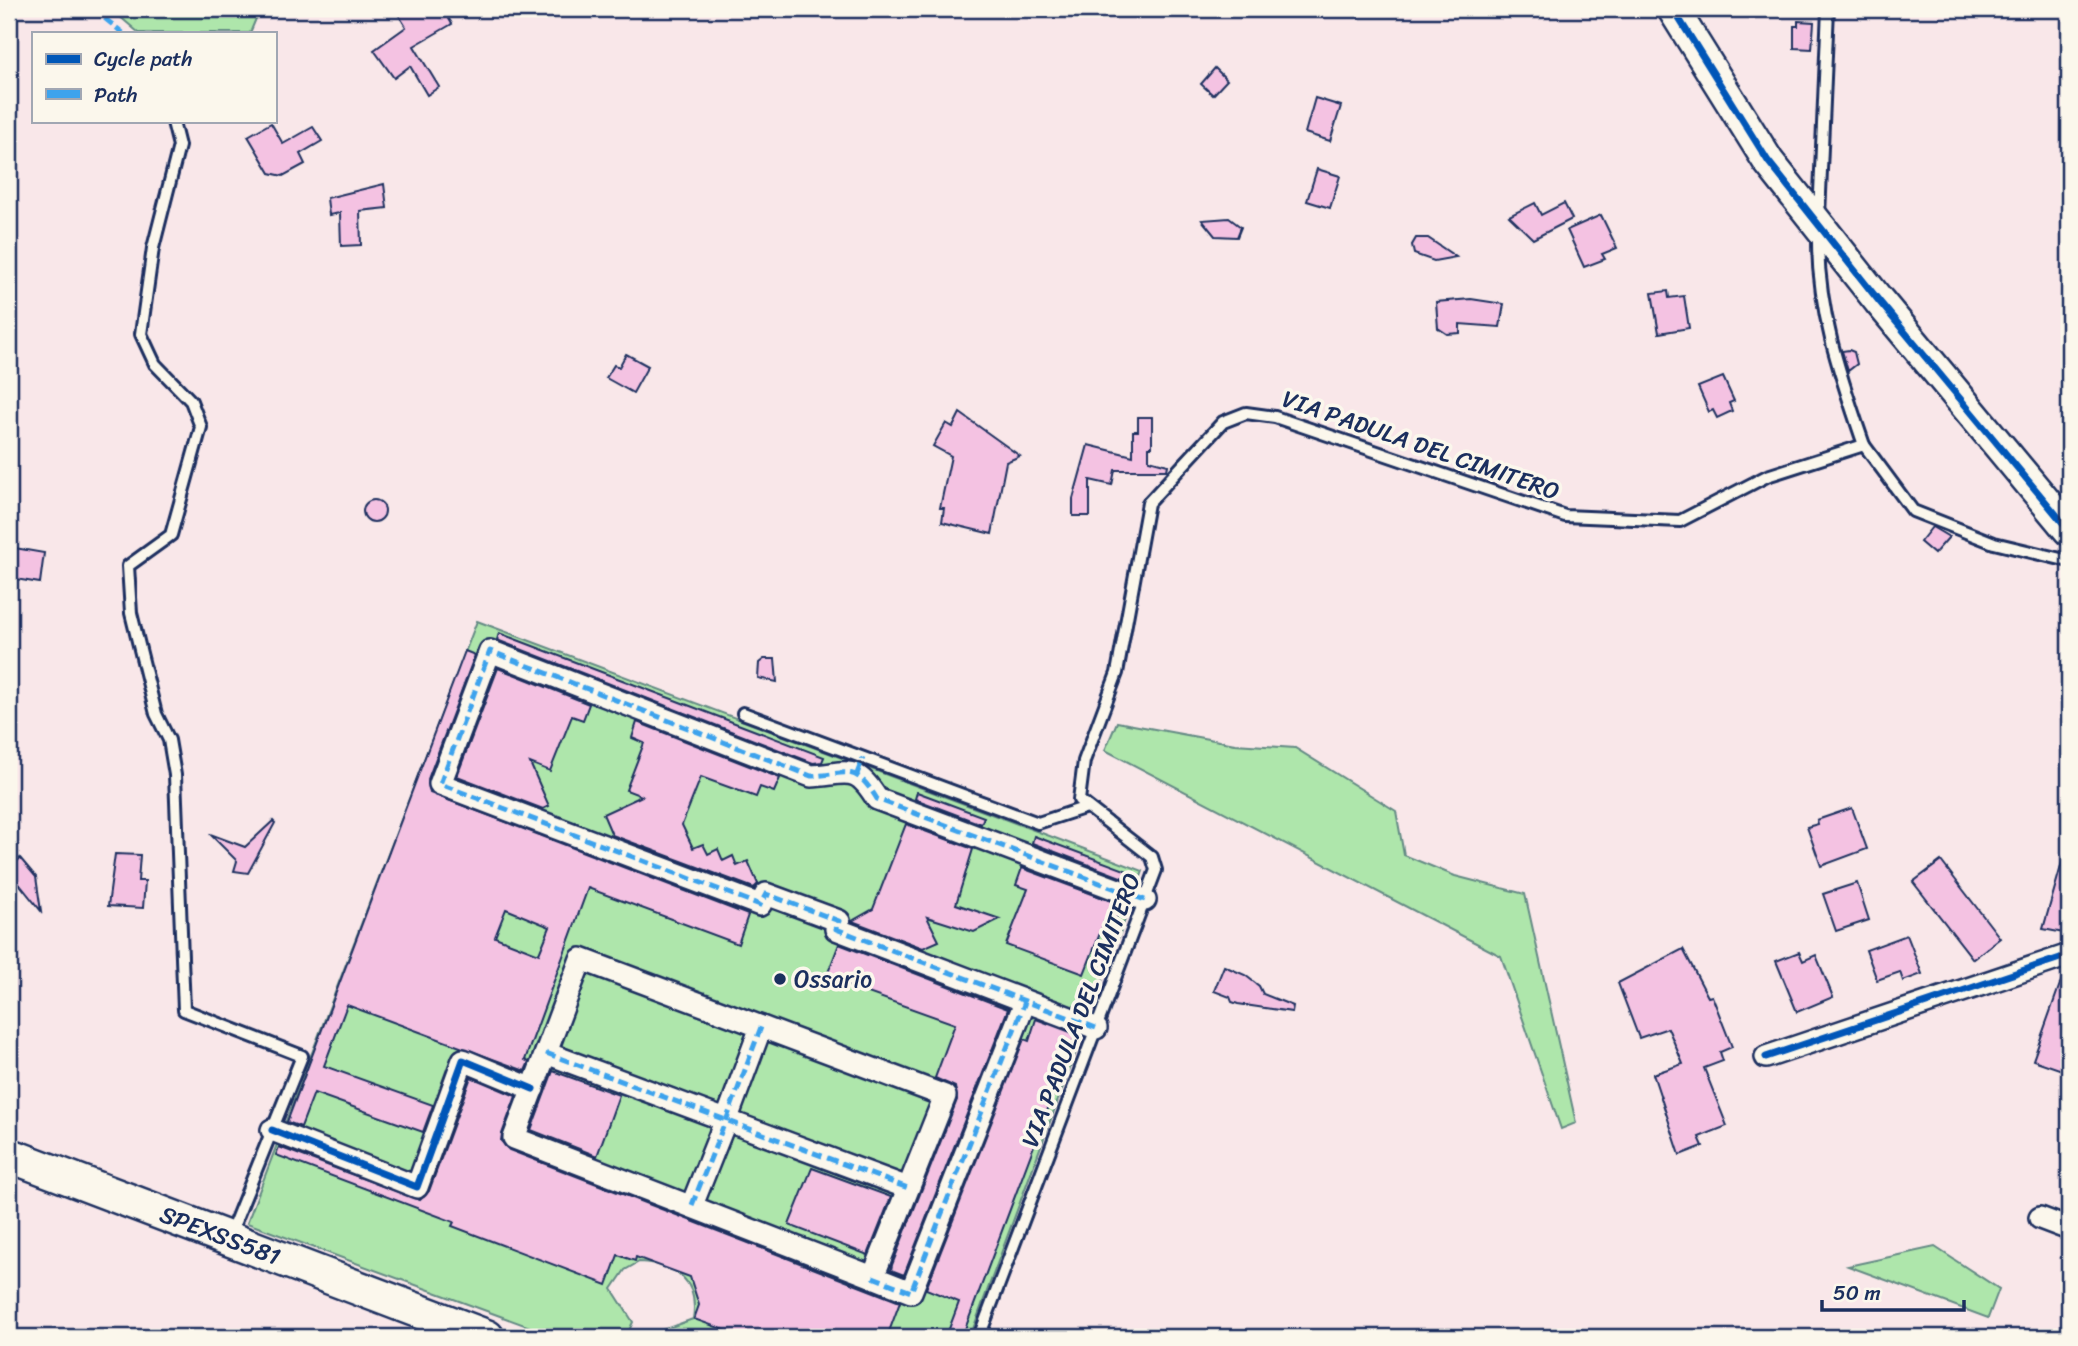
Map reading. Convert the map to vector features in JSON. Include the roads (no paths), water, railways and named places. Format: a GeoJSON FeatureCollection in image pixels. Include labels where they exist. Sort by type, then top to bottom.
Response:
{"type":"FeatureCollection","features":[{"type":"Feature","properties":{"kind":"main road","name":"SPEXSS581"},"geometry":{"type":"LineString","coordinates":[[9,1155],[487,1337]]}},
{"type":"Feature","properties":{"kind":"street"},"geometry":{"type":"LineString","coordinates":[[1672,9],[1768,161],[2069,530]]}},
{"type":"Feature","properties":{"kind":"street"},"geometry":{"type":"LineString","coordinates":[[1096,1028],[836,929],[839,920],[766,894],[760,905],[440,784],[490,651],[811,776],[848,771],[860,766],[877,799],[1145,900]]}},
{"type":"Feature","properties":{"kind":"street"},"geometry":{"type":"LineString","coordinates":[[1766,1057],[2069,955]]}},
{"type":"Feature","properties":{"kind":"street"},"geometry":{"type":"LineString","coordinates":[[873,1278],[945,1096],[581,959],[514,1138],[692,1205],[873,1278],[911,1292],[1025,1002]]}},
{"type":"Feature","properties":{"kind":"street"},"geometry":{"type":"LineString","coordinates":[[692,1205],[761,1027]]}},
{"type":"Feature","properties":{"kind":"street"},"geometry":{"type":"LineString","coordinates":[[546,1053],[725,1124],[908,1188]]}},
{"type":"Feature","properties":{"kind":"street"},"geometry":{"type":"LineString","coordinates":[[272,1130],[417,1187],[463,1060],[533,1088]]}},
{"type":"Feature","properties":{"kind":"street"},"geometry":{"type":"LineString","coordinates":[[2040,1219],[2069,1229]]}},
{"type":"Feature","properties":{"kind":"lane"},"geometry":{"type":"LineString","coordinates":[[1828,9],[1818,276],[1832,349],[1864,444],[1913,511],[1994,543],[2069,561]]}},
{"type":"Feature","properties":{"kind":"lane"},"geometry":{"type":"LineString","coordinates":[[173,122],[179,146],[153,248],[141,334],[155,364],[191,401],[201,427],[171,535],[128,566],[128,590],[156,714],[169,740],[175,775],[184,1010],[302,1056],[228,1239]]}},
{"type":"Feature","properties":{"kind":"lane","name":"VIA PADULA DEL CIMITERO"},"geometry":{"type":"LineString","coordinates":[[979,1337],[1156,870],[1152,857],[1079,800],[1084,761],[1117,673],[1148,503],[1223,422],[1246,413],[1275,417],[1564,516],[1680,521],[1767,476],[1864,444]]}},
{"type":"Feature","properties":{"kind":"lane"},"geometry":{"type":"LineString","coordinates":[[743,713],[860,766],[1038,823],[1087,807]]}},
{"type":"Feature","properties":{"kind":"place","name":"Ossario"},"geometry":{"type":"Point","coordinates":[780,979]}}]}
